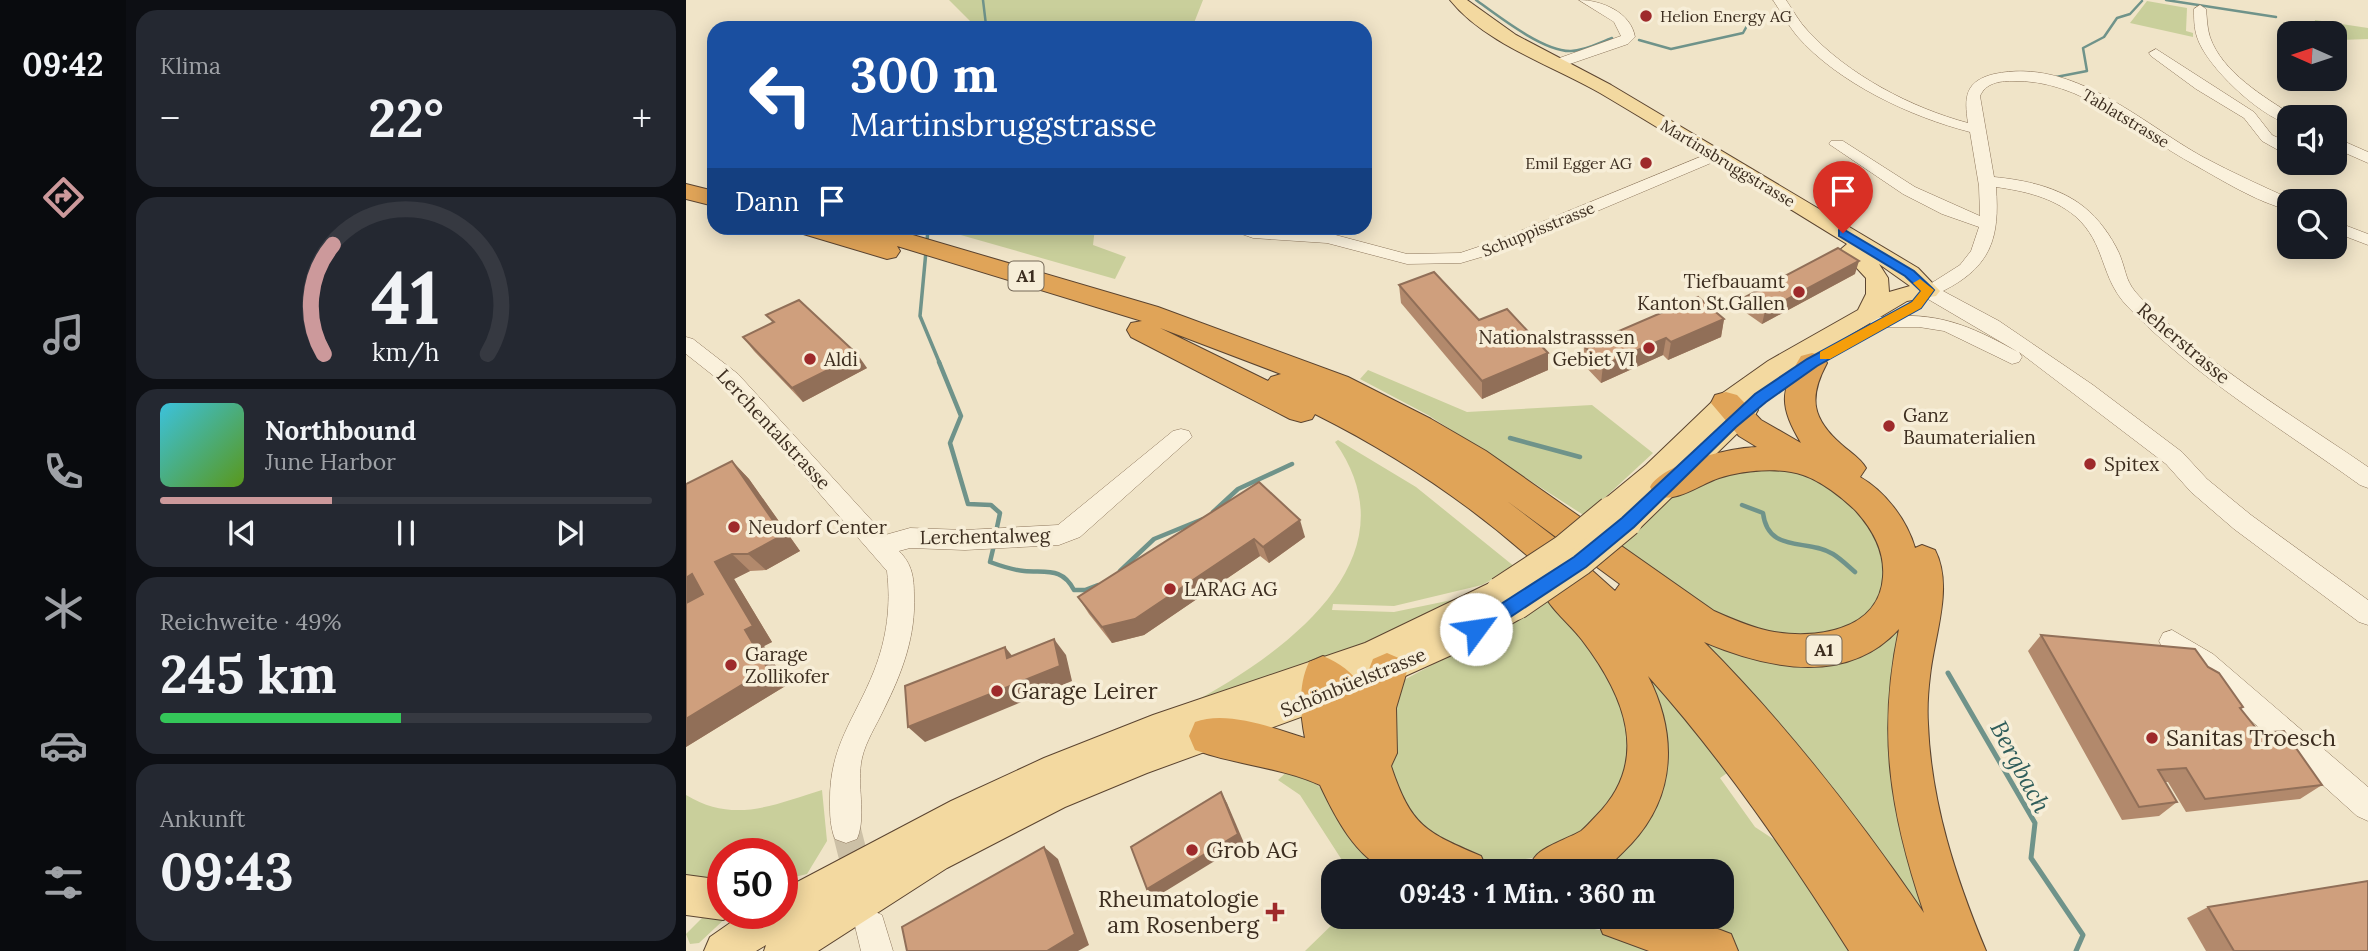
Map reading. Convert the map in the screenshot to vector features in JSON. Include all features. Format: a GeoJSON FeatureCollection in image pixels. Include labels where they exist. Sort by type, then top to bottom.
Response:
{"type":"FeatureCollection","features":[{"type":"Feature","properties":{"kind":"highway"},"geometry":{"type":"LineString","coordinates":[[686,175],[707,181]]}},
{"type":"Feature","properties":{"kind":"highway"},"geometry":{"type":"LineString","coordinates":[[686,191],[707,197]]}},
{"type":"Feature","properties":{"kind":"highway","name":"A1"},"geometry":{"type":"LineString","coordinates":[[832,235],[1141,330],[1251,371],[1360,422],[1448,474],[1541,545],[1605,603],[1659,660],[1719,729],[1789,819],[1877,951]]}},
{"type":"Feature","properties":{"kind":"highway","name":"A1"},"geometry":{"type":"LineString","coordinates":[[886,235],[1187,326],[1299,368],[1372,400],[1447,443],[1514,488],[1701,623],[1763,647],[1789,651],[1815,651],[1849,644],[1875,629],[1889,615],[1899,598],[1903,571],[1898,544],[1880,513],[1831,465],[1800,411],[1801,387],[1812,363]]}},
{"type":"Feature","properties":{"kind":"highway","name":"A1"},"geometry":{"type":"LineString","coordinates":[[1141,330],[1353,438],[1432,488],[1520,556],[1575,605],[1611,645],[1632,679],[1645,715],[1649,745],[1645,777],[1631,811],[1607,839],[1581,859]]}},
{"type":"Feature","properties":{"kind":"highway","name":"A1"},"geometry":{"type":"LineString","coordinates":[[1736,410],[1750,428],[1831,465],[1891,502],[1905,520],[1920,554],[1924,582],[1908,693],[1910,759],[1918,809],[1932,867],[1962,951]]}},
{"type":"Feature","properties":{"kind":"highway","name":"A1"},"geometry":{"type":"LineString","coordinates":[[1667,487],[1714,465],[1744,459],[1831,465]]}},
{"type":"Feature","properties":{"kind":"highway","name":"A1"},"geometry":{"type":"LineString","coordinates":[[1514,488],[1683,643],[1737,701],[1819,801],[1921,951]]}},
{"type":"Feature","properties":{"kind":"highway"},"geometry":{"type":"LineString","coordinates":[[1385,814],[1374,744],[1376,708],[1387,671]]}},
{"type":"Feature","properties":{"kind":"highway"},"geometry":{"type":"LineString","coordinates":[[1399,859],[1367,825],[1334,770],[1321,730],[1328,687],[1352,706],[1385,814],[1401,835],[1425,856],[1432,859]]}},
{"type":"Feature","properties":{"kind":"highway"},"geometry":{"type":"LineString","coordinates":[[1210,736],[1271,746],[1301,755],[1334,770]]}},
{"type":"Feature","properties":{"kind":"highway"},"geometry":{"type":"LineString","coordinates":[[1653,929],[1714,951]]}},
{"type":"Feature","properties":{"kind":"main road","name":"Martinsbruggstrasse"},"geometry":{"type":"LineString","coordinates":[[1458,0],[1488,24],[1557,65],[1563,72],[1910,273],[1928,290]]}},
{"type":"Feature","properties":{"kind":"main road","name":"Martinsbruggstrasse"},"geometry":{"type":"LineString","coordinates":[[1708,157],[1899,279],[1928,290]]}},
{"type":"Feature","properties":{"kind":"main road","name":"Martinsbruggstrasse"},"geometry":{"type":"LineString","coordinates":[[1846,246],[1871,267],[1877,276],[1878,294],[1874,319]]}},
{"type":"Feature","properties":{"kind":"main road","name":"Schönbüelstrasse"},"geometry":{"type":"LineString","coordinates":[[784,951],[874,889],[991,824],[1094,777],[1210,736],[1328,687],[1429,631],[1508,598],[1580,562],[1656,472],[1736,410],[1812,363],[1874,319],[1901,295],[1928,290]]}},
{"type":"Feature","properties":{"kind":"main road","name":"Schönbüelstrasse"},"geometry":{"type":"LineString","coordinates":[[1619,516],[1667,487],[1777,367],[1874,319]]}},
{"type":"Feature","properties":{"kind":"main road","name":"Schönbüelstrasse"},"geometry":{"type":"LineString","coordinates":[[798,903],[971,810],[1054,771],[1153,731],[1387,671],[1476,629],[1508,598]]}},
{"type":"Feature","properties":{"kind":"main road"},"geometry":{"type":"LineString","coordinates":[[798,887],[865,866]]}},
{"type":"Feature","properties":{"kind":"main road"},"geometry":{"type":"LineString","coordinates":[[686,895],[707,898]]}},
{"type":"Feature","properties":{"kind":"main road","name":"Schönbüelstrasse"},"geometry":{"type":"LineString","coordinates":[[724,951],[755,929]]}},
{"type":"Feature","properties":{"kind":"street"},"geometry":{"type":"LineString","coordinates":[[1557,65],[1628,37],[1627,27],[1621,20],[1586,0]]}},
{"type":"Feature","properties":{"kind":"street"},"geometry":{"type":"LineString","coordinates":[[1779,0],[1808,39],[1878,90],[1901,103],[1979,131]]}},
{"type":"Feature","properties":{"kind":"street"},"geometry":{"type":"LineString","coordinates":[[2200,9],[2204,41],[2213,53],[2232,76],[2277,110]]}},
{"type":"Feature","properties":{"kind":"street"},"geometry":{"type":"LineString","coordinates":[[2156,53],[2201,86],[2249,115],[2267,138],[2277,143]]}},
{"type":"Feature","properties":{"kind":"street","name":"Tablatstrasse"},"geometry":{"type":"LineString","coordinates":[[1928,290],[1967,268],[1978,255],[1987,224],[1988,181],[1973,96],[1980,84],[2005,76],[2048,79],[2082,91],[2197,160],[2277,199]]}},
{"type":"Feature","properties":{"kind":"street"},"geometry":{"type":"LineString","coordinates":[[1837,144],[1877,171],[1938,205],[1987,224]]}},
{"type":"Feature","properties":{"kind":"street"},"geometry":{"type":"LineString","coordinates":[[2347,148],[2368,159]]}},
{"type":"Feature","properties":{"kind":"street","name":"Schuppisstrasse"},"geometry":{"type":"LineString","coordinates":[[1283,235],[1328,238],[1408,259],[1461,258],[1499,247],[1708,157]]}},
{"type":"Feature","properties":{"kind":"street","name":"Reherstrasse"},"geometry":{"type":"LineString","coordinates":[[1988,181],[2011,184],[2046,194],[2082,214],[2109,253],[2115,265],[2114,275],[2122,289],[2155,322],[2228,381],[2368,479]]}},
{"type":"Feature","properties":{"kind":"street"},"geometry":{"type":"LineString","coordinates":[[2347,231],[2368,240]]}},
{"type":"Feature","properties":{"kind":"street","name":"Martinsbruggstrasse"},"geometry":{"type":"LineString","coordinates":[[1928,290],[1947,311],[2030,367],[2169,471],[2200,487]]}},
{"type":"Feature","properties":{"kind":"street","name":"Martinsbruggstrasse"},"geometry":{"type":"LineString","coordinates":[[1928,290],[1958,305],[2066,377],[2176,460],[2200,487],[2298,565],[2368,614]]}},
{"type":"Feature","properties":{"kind":"street","name":"Martinsbruggstrasse"},"geometry":{"type":"LineString","coordinates":[[1874,319],[1922,319],[1960,327],[2030,367]]}},
{"type":"Feature","properties":{"kind":"street","name":"Lerchentalstrasse"},"geometry":{"type":"LineString","coordinates":[[686,344],[730,379],[899,567],[904,605],[902,626],[884,681],[851,747],[844,785],[846,828]]}},
{"type":"Feature","properties":{"kind":"street","name":"Lerchentalweg"},"geometry":{"type":"LineString","coordinates":[[881,546],[910,538],[965,540],[1059,535],[1072,530],[1181,437]]}},
{"type":"Feature","properties":{"kind":"street"},"geometry":{"type":"LineString","coordinates":[[2172,641],[2204,662],[2368,806]]}},
{"type":"Feature","properties":{"kind":"green space"},"geometry":{"type":"Polygon","coordinates":[[[949,0],[1203,0],[1195,21],[970,21],[949,0]]]}},
{"type":"Feature","properties":{"kind":"green space"},"geometry":{"type":"Polygon","coordinates":[[[2147,1],[2187,8],[2186,31],[2193,33],[2193,37],[2130,23],[2147,1]]]}},
{"type":"Feature","properties":{"kind":"green space"},"geometry":{"type":"Polygon","coordinates":[[[2347,25],[2368,28],[2368,39],[2347,40],[2347,25]]]}},
{"type":"Feature","properties":{"kind":"green space"},"geometry":{"type":"Polygon","coordinates":[[[961,235],[1094,235],[1093,245],[1126,257],[1115,279],[961,235]]]}},
{"type":"Feature","properties":{"kind":"green space"},"geometry":{"type":"Polygon","coordinates":[[[1368,370],[1467,412],[1592,405],[1653,453],[1585,516],[1428,415],[1360,379],[1368,370]]]}},
{"type":"Feature","properties":{"kind":"green space"},"geometry":{"type":"Polygon","coordinates":[[[1338,440],[1416,487],[1515,567],[1482,585],[1394,606],[1333,604],[1332,610],[1394,612],[1476,595],[1423,623],[1186,706],[1260,661],[1296,632],[1327,600],[1349,565],[1360,527],[1357,486],[1335,442],[1338,440]]]}},
{"type":"Feature","properties":{"kind":"green space"},"geometry":{"type":"Polygon","coordinates":[[[1738,467],[1808,473],[1849,493],[1889,553],[1878,612],[1846,634],[1807,641],[1715,618],[1614,545],[1674,496],[1738,467]]]}},
{"type":"Feature","properties":{"kind":"green space"},"geometry":{"type":"Polygon","coordinates":[[[1551,597],[1608,662],[1625,704],[1630,756],[1618,795],[1590,832],[1550,855],[1526,859],[1480,859],[1459,855],[1424,838],[1389,778],[1384,713],[1402,681],[1492,633],[1551,597]]]}},
{"type":"Feature","properties":{"kind":"green space"},"geometry":{"type":"Polygon","coordinates":[[[1905,605],[1905,639],[1949,949],[1688,626],[1785,657],[1905,605]]]}},
{"type":"Feature","properties":{"kind":"green space"},"geometry":{"type":"Polygon","coordinates":[[[1608,629],[1730,771],[1720,778],[1755,827],[1784,846],[1852,951],[1727,951],[1676,929],[1734,929],[1734,859],[1581,859],[1648,777],[1608,629]]]}},
{"type":"Feature","properties":{"kind":"green space"},"geometry":{"type":"Polygon","coordinates":[[[1293,766],[1322,789],[1359,839],[1378,859],[1341,859],[1300,795],[1278,780],[1293,766]]]}},
{"type":"Feature","properties":{"kind":"green space"},"geometry":{"type":"Polygon","coordinates":[[[822,790],[827,841],[807,874],[798,876],[798,838],[707,838],[707,887],[686,881],[686,795],[721,809],[770,806],[822,790]]]}},
{"type":"Feature","properties":{"kind":"green space"},"geometry":{"type":"Polygon","coordinates":[[[707,913],[707,929],[714,929],[699,943],[690,944],[686,934],[707,913]]]}},
{"type":"Feature","properties":{"kind":"green space"},"geometry":{"type":"Polygon","coordinates":[[[1328,929],[1596,929],[1675,951],[1305,951],[1328,929]]]}},
{"type":"Feature","properties":{"kind":"building"},"geometry":{"type":"Polygon","coordinates":[[[1838,248],[1859,261],[1765,311],[1745,297],[1838,248]]]}},
{"type":"Feature","properties":{"kind":"building"},"geometry":{"type":"Polygon","coordinates":[[[1434,272],[1479,320],[1507,309],[1548,353],[1482,381],[1399,285],[1434,272]]]}},
{"type":"Feature","properties":{"kind":"building"},"geometry":{"type":"Polygon","coordinates":[[[1698,297],[1724,319],[1671,342],[1666,338],[1603,365],[1584,346],[1698,297]]]}},
{"type":"Feature","properties":{"kind":"building","name":"Aldi"},"geometry":{"type":"Polygon","coordinates":[[[799,300],[858,355],[792,388],[743,337],[774,322],[766,315],[799,300]]]}},
{"type":"Feature","properties":{"kind":"building"},"geometry":{"type":"Polygon","coordinates":[[[732,461],[783,535],[748,554],[732,554],[715,562],[753,626],[745,630],[768,669],[686,719],[686,603],[703,594],[692,574],[686,578],[686,484],[732,461]]]}},
{"type":"Feature","properties":{"kind":"building"},"geometry":{"type":"Polygon","coordinates":[[[1259,482],[1300,520],[1263,547],[1254,539],[1135,619],[1102,627],[1078,597],[1259,482]]]}},
{"type":"Feature","properties":{"kind":"building","name":"Sanitas Troesch"},"geometry":{"type":"Polygon","coordinates":[[[2041,635],[2195,649],[2208,667],[2219,673],[2243,707],[2240,708],[2260,733],[2284,731],[2322,785],[2205,799],[2186,768],[2158,770],[2177,802],[2139,807],[2041,635]]]}},
{"type":"Feature","properties":{"kind":"building"},"geometry":{"type":"Polygon","coordinates":[[[1054,639],[1060,666],[908,727],[905,686],[1005,647],[1007,658],[1054,639]]]}},
{"type":"Feature","properties":{"kind":"building","name":"Grob AG"},"geometry":{"type":"Polygon","coordinates":[[[1221,792],[1238,834],[1147,889],[1131,847],[1221,792]]]}},
{"type":"Feature","properties":{"kind":"building"},"geometry":{"type":"Polygon","coordinates":[[[1044,847],[1075,934],[1047,951],[907,951],[902,927],[1044,847]]]}},
{"type":"Feature","properties":{"kind":"building"},"geometry":{"type":"Polygon","coordinates":[[[2368,881],[2368,951],[2234,951],[2208,907],[2368,881]]]}},
{"type":"Feature","properties":{"kind":"waterway","name":"Bergbach"},"geometry":{"type":"LineString","coordinates":[[983,0],[986,21]]}},
{"type":"Feature","properties":{"kind":"waterway"},"geometry":{"type":"LineString","coordinates":[[1476,0],[1535,40],[1560,50],[1581,50],[1612,38]]}},
{"type":"Feature","properties":{"kind":"waterway"},"geometry":{"type":"LineString","coordinates":[[2166,0],[2276,17]]}},
{"type":"Feature","properties":{"kind":"waterway"},"geometry":{"type":"LineString","coordinates":[[2056,77],[2087,71],[2083,48],[2104,37],[2117,18],[2130,14],[2142,1]]}},
{"type":"Feature","properties":{"kind":"waterway"},"geometry":{"type":"LineString","coordinates":[[1639,40],[1671,49],[1743,33],[1748,24]]}},
{"type":"Feature","properties":{"kind":"waterway","name":"Bergbach"},"geometry":{"type":"LineString","coordinates":[[927,242],[928,235]]}},
{"type":"Feature","properties":{"kind":"waterway","name":"Bergbach"},"geometry":{"type":"LineString","coordinates":[[926,251],[920,316],[940,364]]}},
{"type":"Feature","properties":{"kind":"waterway","name":"Bergbach"},"geometry":{"type":"LineString","coordinates":[[939,362],[961,416],[950,443],[968,504],[991,505],[1000,513],[996,532]]}},
{"type":"Feature","properties":{"kind":"waterway","name":"Bergbach"},"geometry":{"type":"LineString","coordinates":[[1510,438],[1580,457]]}},
{"type":"Feature","properties":{"kind":"waterway","name":"Bergbach"},"geometry":{"type":"LineString","coordinates":[[1213,512],[1238,489],[1292,464]]}},
{"type":"Feature","properties":{"kind":"waterway","name":"Bergbach"},"geometry":{"type":"LineString","coordinates":[[1742,505],[1763,513],[1766,526],[1780,540],[1823,549],[1855,572]]}},
{"type":"Feature","properties":{"kind":"waterway","name":"Bergbach"},"geometry":{"type":"LineString","coordinates":[[1120,571],[1154,539],[1203,519]]}},
{"type":"Feature","properties":{"kind":"waterway","name":"Bergbach"},"geometry":{"type":"LineString","coordinates":[[994,545],[990,562],[1015,570],[1059,574],[1074,590],[1085,590],[1098,585]]}},
{"type":"Feature","properties":{"kind":"waterway","name":"Bergbach"},"geometry":{"type":"LineString","coordinates":[[1948,673],[2035,823],[2031,858],[2083,935],[2076,951]]}},
{"type":"Feature","properties":{"kind":"tunnel"},"geometry":{"type":"LineString","coordinates":[[846,828],[860,883]]}},
{"type":"Feature","properties":{"kind":"slow traffic"},"geometry":{"type":"LineString","coordinates":[[1825,355],[1917,305],[1928,290],[1920,283]]}},
{"type":"Feature","properties":{"kind":"place","name":"Helion Energy AG"},"geometry":{"type":"Point","coordinates":[1646,16]}},
{"type":"Feature","properties":{"kind":"place","name":"Emil Egger AG"},"geometry":{"type":"Point","coordinates":[1646,163]}},
{"type":"Feature","properties":{"kind":"place","name":"Tiefbauamt Kanton St.Gallen"},"geometry":{"type":"Point","coordinates":[1799,292]}},
{"type":"Feature","properties":{"kind":"place","name":"Nationalstrasssen Gebiet VI"},"geometry":{"type":"Point","coordinates":[1649,348]}},
{"type":"Feature","properties":{"kind":"place","name":"Aldi"},"geometry":{"type":"Point","coordinates":[810,359]}},
{"type":"Feature","properties":{"kind":"place","name":"Ganz Baumaterialien"},"geometry":{"type":"Point","coordinates":[1889,426]}},
{"type":"Feature","properties":{"kind":"place","name":"Spitex"},"geometry":{"type":"Point","coordinates":[2090,464]}},
{"type":"Feature","properties":{"kind":"place","name":"Neudorf Center"},"geometry":{"type":"Point","coordinates":[734,527]}},
{"type":"Feature","properties":{"kind":"place","name":"LARAG AG"},"geometry":{"type":"Point","coordinates":[1170,589]}},
{"type":"Feature","properties":{"kind":"place","name":"Garage Zollikofer"},"geometry":{"type":"Point","coordinates":[731,665]}},
{"type":"Feature","properties":{"kind":"place","name":"Garage Leirer"},"geometry":{"type":"Point","coordinates":[997,691]}},
{"type":"Feature","properties":{"kind":"place","name":"Sanitas Troesch"},"geometry":{"type":"Point","coordinates":[2152,738]}},
{"type":"Feature","properties":{"kind":"place","name":"Grob AG"},"geometry":{"type":"Point","coordinates":[1192,850]}},
{"type":"Feature","properties":{"kind":"place","name":"Rheumatologie am Rosenberg"},"geometry":{"type":"Point","coordinates":[1275,912]}},
{"type":"Feature","properties":{"kind":"route"},"geometry":{"type":"LineString","coordinates":[[1476,629],[1516,606],[1580,562],[1667,487],[1760,398],[1812,363],[1880,323],[1917,305],[1928,290],[1910,273],[1843,233]]}}]}
